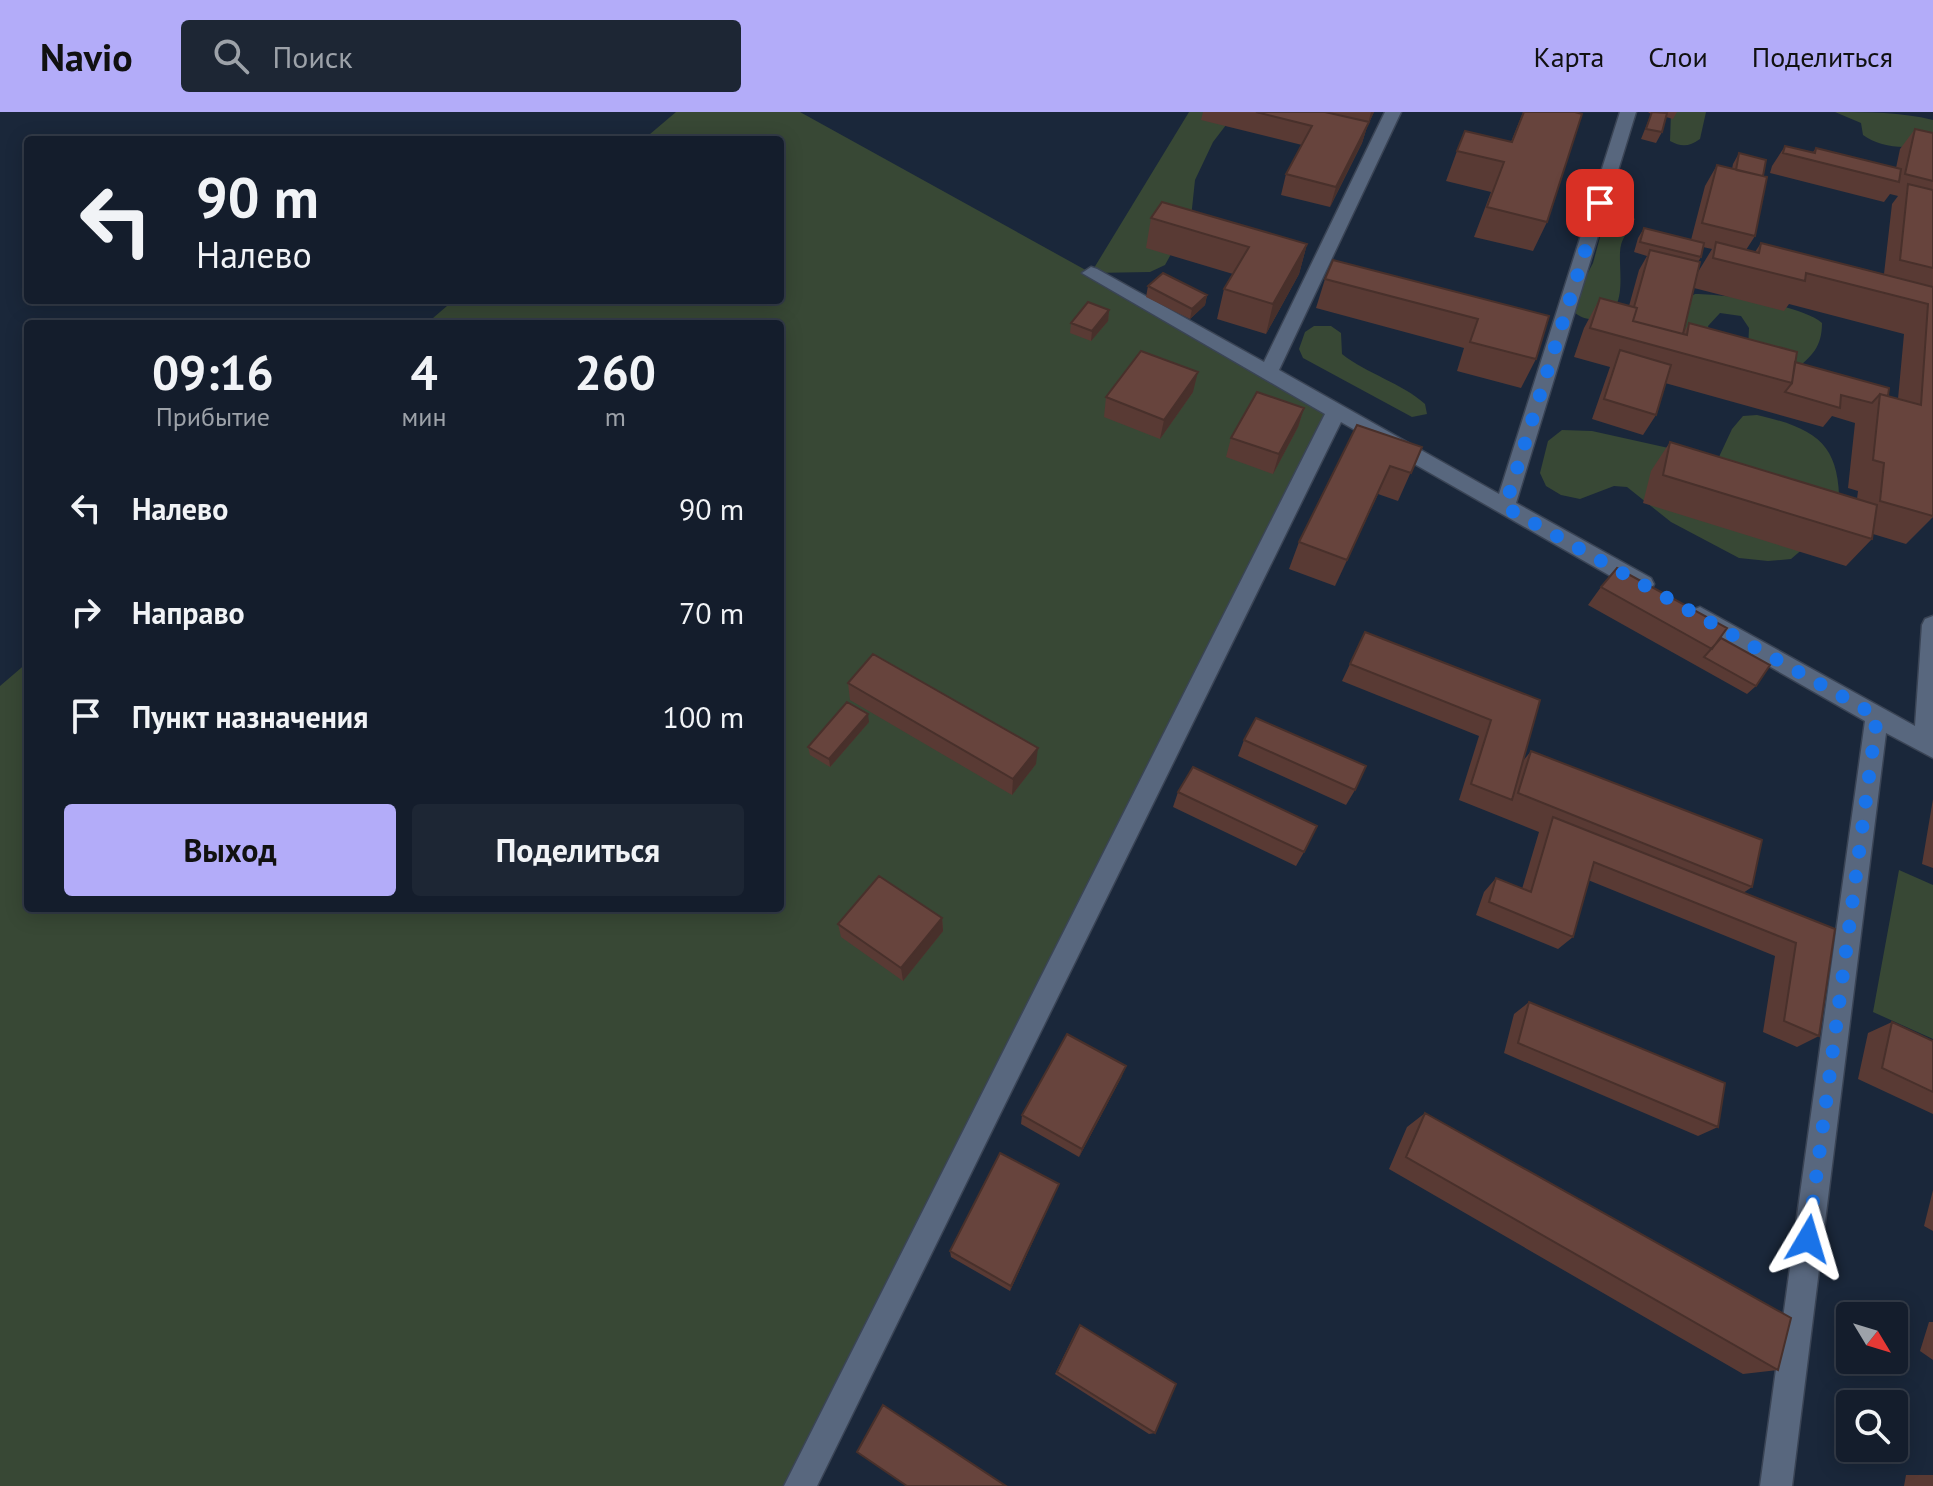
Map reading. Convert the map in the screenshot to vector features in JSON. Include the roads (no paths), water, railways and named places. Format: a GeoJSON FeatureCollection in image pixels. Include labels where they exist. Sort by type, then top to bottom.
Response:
{"type":"FeatureCollection","features":[{"type":"Feature","properties":{"kind":"lane"},"geometry":{"type":"LineString","coordinates":[[1269,371],[1393,112]]}},
{"type":"Feature","properties":{"kind":"lane"},"geometry":{"type":"LineString","coordinates":[[1505,507],[1628,112]]}},
{"type":"Feature","properties":{"kind":"lane"},"geometry":{"type":"LineString","coordinates":[[1091,273],[1657,592]]}},
{"type":"Feature","properties":{"kind":"lane"},"geometry":{"type":"LineString","coordinates":[[800,1486],[1336,412]]}},
{"type":"Feature","properties":{"kind":"lane"},"geometry":{"type":"LineString","coordinates":[[1684,607],[1929,746],[1933,625]]}},
{"type":"Feature","properties":{"kind":"lane"},"geometry":{"type":"LineString","coordinates":[[1776,1486],[1877,716]]}}]}
